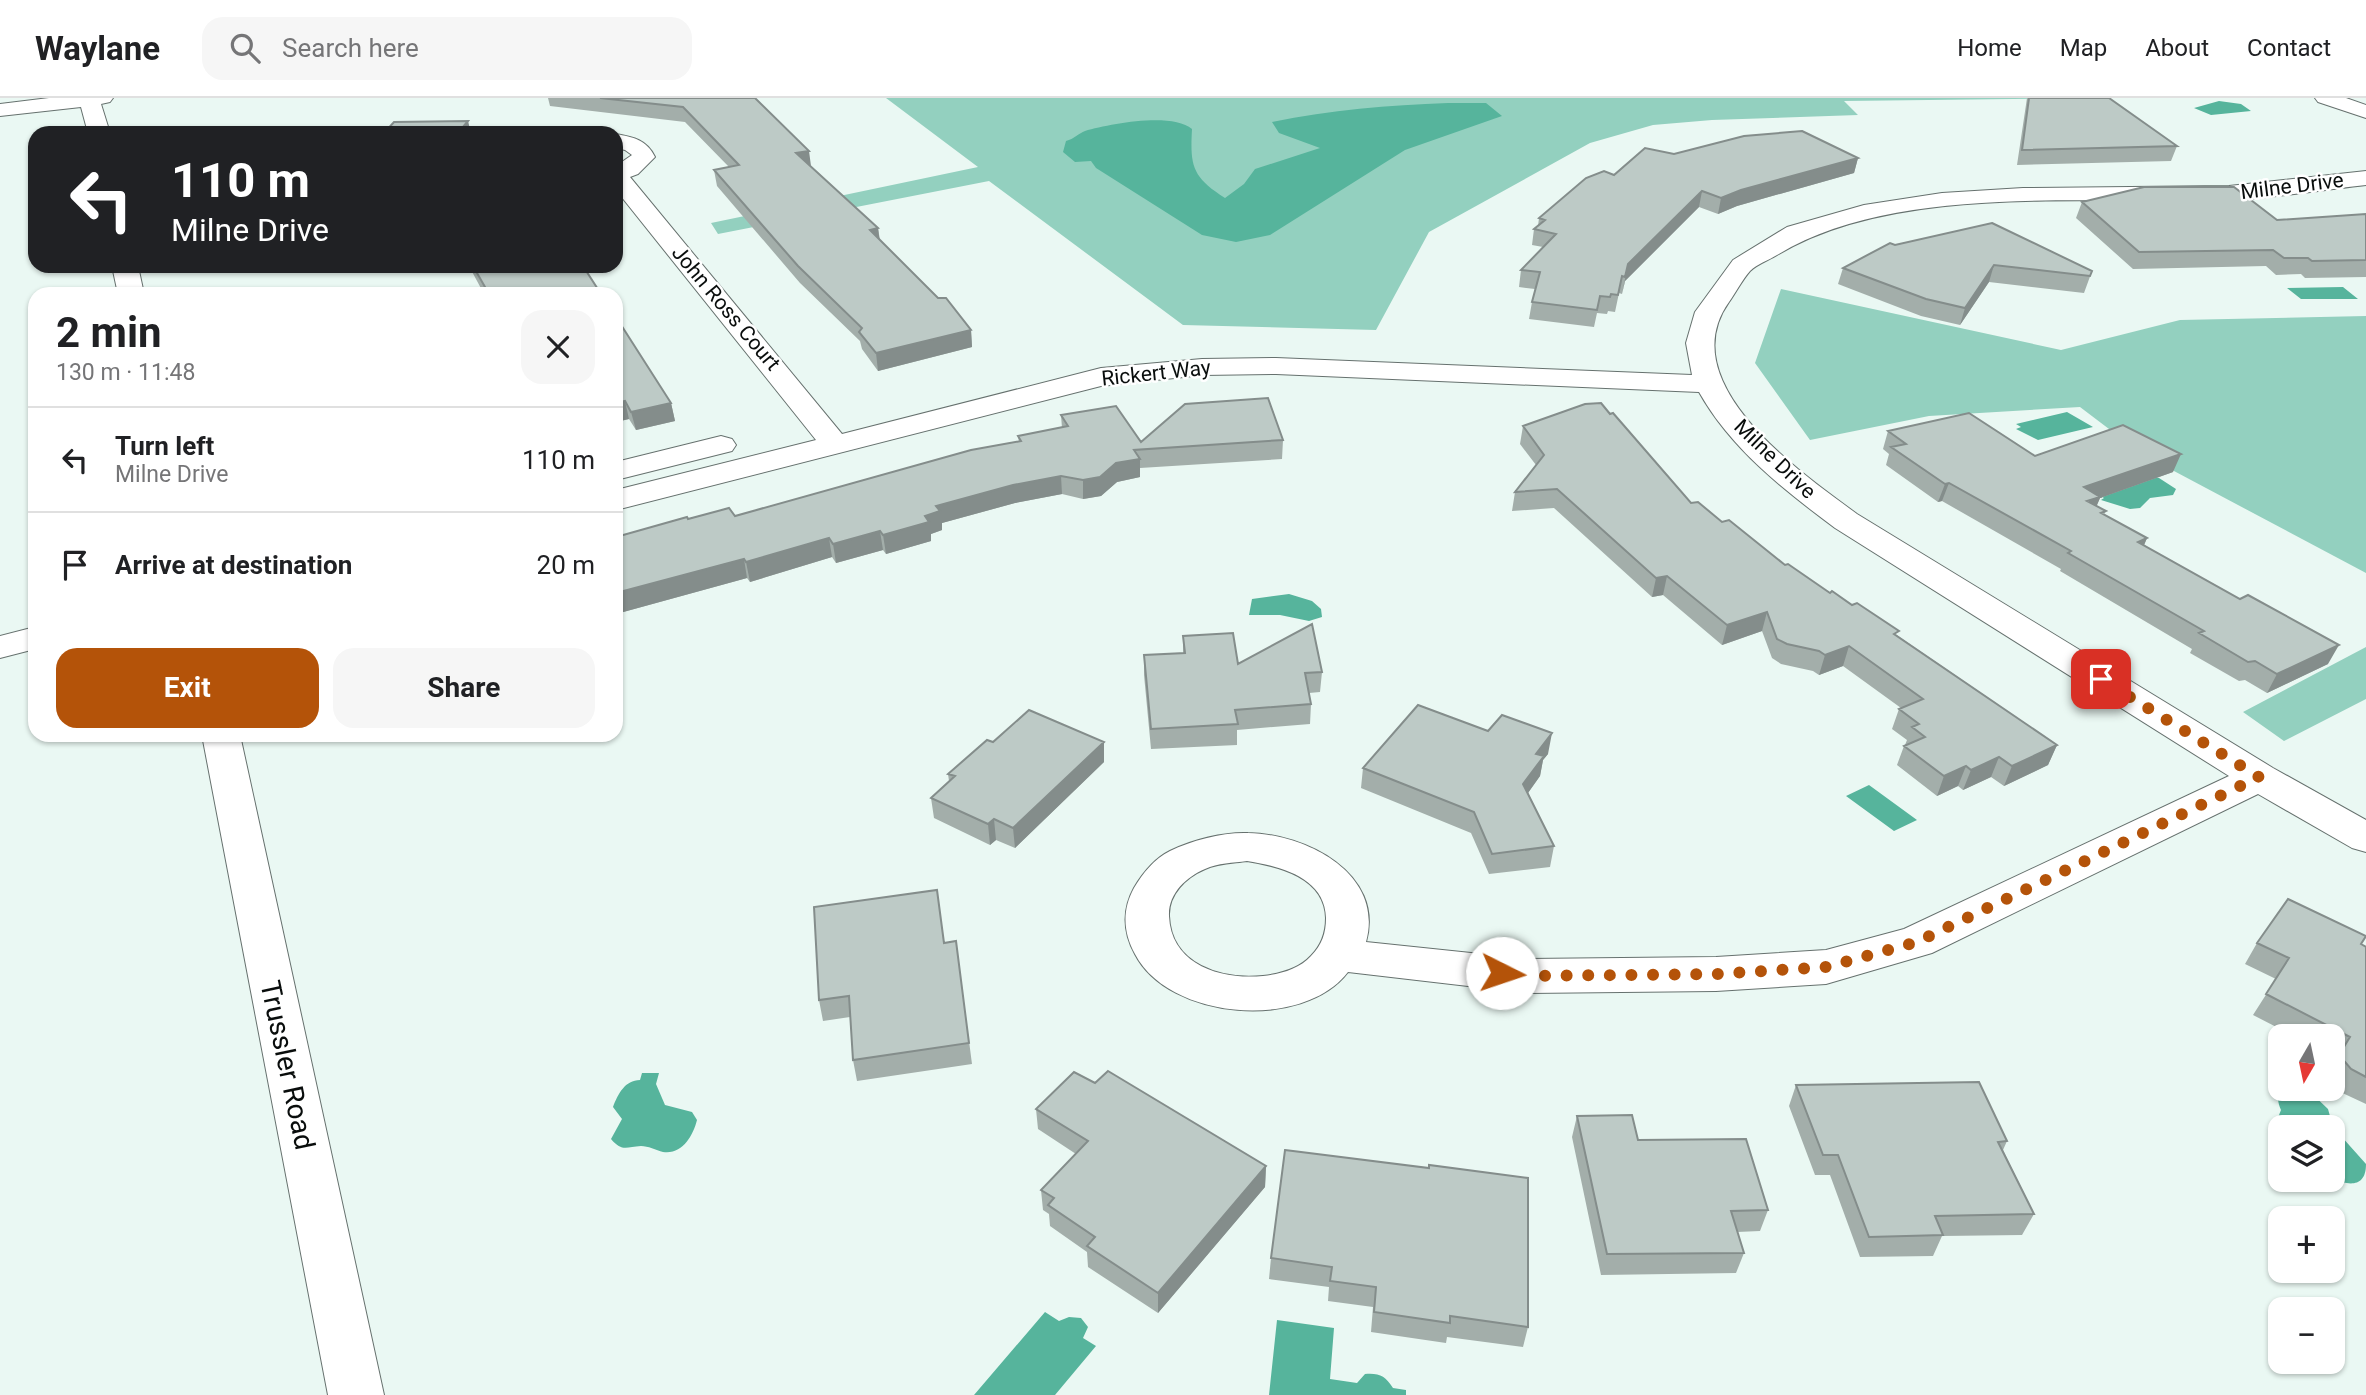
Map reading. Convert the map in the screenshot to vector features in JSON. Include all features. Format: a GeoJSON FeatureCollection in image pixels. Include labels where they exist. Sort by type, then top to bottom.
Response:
{"type":"FeatureCollection","features":[{"type":"Feature","properties":{"kind":"street"},"geometry":{"type":"LineString","coordinates":[[0,110],[94,98],[98,126]]}},
{"type":"Feature","properties":{"kind":"street"},"geometry":{"type":"LineString","coordinates":[[2325,98],[2366,112]]}},
{"type":"Feature","properties":{"kind":"street","name":"John Ross Court"},"geometry":{"type":"LineString","coordinates":[[623,143],[636,146],[644,157],[623,172]]}},
{"type":"Feature","properties":{"kind":"street","name":"Milne Drive"},"geometry":{"type":"LineString","coordinates":[[2366,178],[2232,193],[1977,198],[1900,205],[1837,218],[1775,242],[1740,265],[1716,293],[1702,329],[1700,344],[1706,372],[1740,429],[1796,484],[1855,528],[2259,777],[2366,838]]}},
{"type":"Feature","properties":{"kind":"street","name":"John Ross Court"},"geometry":{"type":"LineString","coordinates":[[623,182],[832,426]]}},
{"type":"Feature","properties":{"kind":"street","name":"Rickert Way"},"geometry":{"type":"LineString","coordinates":[[1011,373],[1139,350],[1256,345],[1706,372]]}},
{"type":"Feature","properties":{"kind":"street","name":"Rickert Way"},"geometry":{"type":"LineString","coordinates":[[623,470],[832,426],[1101,376],[1202,367],[1276,366],[1706,372]]}},
{"type":"Feature","properties":{"kind":"street","name":"Rickert Way"},"geometry":{"type":"LineString","coordinates":[[623,498],[832,426]]}},
{"type":"Feature","properties":{"kind":"street"},"geometry":{"type":"LineString","coordinates":[[0,647],[28,640]]}},
{"type":"Feature","properties":{"kind":"street","name":"Trussler Road"},"geometry":{"type":"LineString","coordinates":[[221,742],[356,1395]]}},
{"type":"Feature","properties":{"kind":"street"},"geometry":{"type":"LineString","coordinates":[[1340,955],[1528,976],[1716,974],[1826,967],[1917,942],[2259,777]]}},
{"type":"Feature","properties":{"kind":"street"},"geometry":{"type":"LineString","coordinates":[[1247,847],[1280,852],[1310,864],[1333,882],[1347,906],[1349,931],[1340,955],[1320,975],[1293,988],[1261,995],[1227,993],[1195,983],[1169,967],[1152,947],[1145,923],[1149,900],[1162,879],[1184,862],[1214,851],[1247,847]]}},
{"type":"Feature","properties":{"kind":"shaded area"},"geometry":{"type":"Polygon","coordinates":[[[886,98],[2085,98],[1844,101],[1858,115],[1712,120],[1653,125],[1590,143],[1429,232],[1376,330],[1183,325],[989,181],[718,234],[711,223],[978,167],[886,98]]]}},
{"type":"Feature","properties":{"kind":"shaded area"},"geometry":{"type":"Polygon","coordinates":[[[2219,101],[2241,104],[2251,111],[2211,115],[2194,108],[2219,101]]]}},
{"type":"Feature","properties":{"kind":"shaded area"},"geometry":{"type":"Polygon","coordinates":[[[1486,103],[1502,116],[1405,150],[1270,235],[1236,242],[1202,235],[1096,168],[1091,161],[1075,162],[1063,152],[1066,141],[1096,128],[1156,120],[1183,124],[1192,129],[1195,170],[1206,184],[1225,198],[1244,184],[1255,169],[1320,148],[1279,133],[1272,122],[1360,109],[1486,103]]]}},
{"type":"Feature","properties":{"kind":"shaded area"},"geometry":{"type":"Polygon","coordinates":[[[2343,287],[2358,299],[2301,299],[2287,288],[2343,287]]]}},
{"type":"Feature","properties":{"kind":"shaded area"},"geometry":{"type":"Polygon","coordinates":[[[1781,289],[2061,350],[2180,320],[2366,316],[2366,573],[2142,454],[2080,407],[1929,416],[1810,440],[1755,363],[1781,289]]]}},
{"type":"Feature","properties":{"kind":"shaded area"},"geometry":{"type":"Polygon","coordinates":[[[2067,412],[2093,427],[2038,440],[2016,429],[2021,427],[2016,424],[2067,412]]]}},
{"type":"Feature","properties":{"kind":"shaded area"},"geometry":{"type":"Polygon","coordinates":[[[2148,476],[2159,478],[2176,489],[2173,495],[2150,498],[2140,508],[2130,509],[2101,500],[2104,498],[2099,495],[2148,476]]]}},
{"type":"Feature","properties":{"kind":"shaded area"},"geometry":{"type":"Polygon","coordinates":[[[1289,594],[1312,601],[1321,609],[1322,617],[1309,621],[1280,615],[1249,615],[1252,599],[1289,594]]]}},
{"type":"Feature","properties":{"kind":"shaded area"},"geometry":{"type":"Polygon","coordinates":[[[2366,647],[2366,699],[2284,741],[2243,712],[2366,647]]]}},
{"type":"Feature","properties":{"kind":"shaded area"},"geometry":{"type":"Polygon","coordinates":[[[1869,785],[1917,820],[1894,831],[1846,796],[1869,785]]]}},
{"type":"Feature","properties":{"kind":"shaded area"},"geometry":{"type":"Polygon","coordinates":[[[642,1073],[659,1073],[656,1084],[665,1105],[692,1112],[697,1120],[686,1143],[676,1151],[663,1152],[641,1146],[624,1148],[611,1139],[622,1119],[613,1107],[617,1097],[630,1082],[640,1080],[642,1073]]]}},
{"type":"Feature","properties":{"kind":"shaded area"},"geometry":{"type":"Polygon","coordinates":[[[2278,1101],[2320,1101],[2328,1109],[2330,1115],[2279,1115],[2281,1110],[2278,1101]]]}},
{"type":"Feature","properties":{"kind":"shaded area"},"geometry":{"type":"Polygon","coordinates":[[[2345,1140],[2366,1164],[2360,1181],[2345,1183],[2345,1140]]]}},
{"type":"Feature","properties":{"kind":"shaded area"},"geometry":{"type":"Polygon","coordinates":[[[1045,1312],[1059,1321],[1069,1317],[1081,1318],[1088,1327],[1083,1338],[1096,1346],[1055,1395],[974,1395],[1045,1312]]]}},
{"type":"Feature","properties":{"kind":"shaded area"},"geometry":{"type":"Polygon","coordinates":[[[1277,1320],[1334,1328],[1330,1379],[1357,1383],[1365,1374],[1378,1375],[1385,1378],[1393,1388],[1406,1390],[1406,1395],[1269,1395],[1277,1320]]]}},
{"type":"Feature","properties":{"kind":"building"},"geometry":{"type":"Polygon","coordinates":[[[600,98],[755,98],[809,151],[796,153],[878,228],[870,230],[938,298],[946,298],[971,330],[876,353],[859,332],[862,328],[798,266],[714,170],[739,165],[683,107],[600,98]]]}},
{"type":"Feature","properties":{"kind":"building"},"geometry":{"type":"Polygon","coordinates":[[[2029,98],[2109,98],[2177,146],[2022,150],[2029,98]]]}},
{"type":"Feature","properties":{"kind":"building"},"geometry":{"type":"Polygon","coordinates":[[[468,121],[464,126],[390,126],[394,122],[468,121]]]}},
{"type":"Feature","properties":{"kind":"building"},"geometry":{"type":"Polygon","coordinates":[[[1802,131],[1858,158],[1721,198],[1702,191],[1628,264],[1618,295],[1600,296],[1597,310],[1532,302],[1540,272],[1521,270],[1556,234],[1534,229],[1545,220],[1539,218],[1586,178],[1604,171],[1614,175],[1645,148],[1674,154],[1744,136],[1802,131]]]}},
{"type":"Feature","properties":{"kind":"building"},"geometry":{"type":"Polygon","coordinates":[[[2144,187],[2234,187],[2277,220],[2366,214],[2366,260],[2312,261],[2308,258],[2284,258],[2273,250],[2139,252],[2082,202],[2144,187]]]}},
{"type":"Feature","properties":{"kind":"building"},"geometry":{"type":"Polygon","coordinates":[[[1992,223],[2092,271],[2090,276],[1994,265],[1965,308],[1926,299],[1843,268],[1890,243],[1895,245],[1992,223]]]}},
{"type":"Feature","properties":{"kind":"building"},"geometry":{"type":"Polygon","coordinates":[[[477,273],[588,273],[596,287],[485,287],[477,273]]]}},
{"type":"Feature","properties":{"kind":"building"},"geometry":{"type":"Polygon","coordinates":[[[623,328],[671,403],[631,412],[625,401],[623,328]]]}},
{"type":"Feature","properties":{"kind":"building"},"geometry":{"type":"Polygon","coordinates":[[[1268,398],[1283,440],[1134,450],[1140,459],[1116,463],[1100,477],[1083,480],[1061,476],[1013,485],[936,506],[940,511],[925,516],[929,522],[883,535],[880,531],[833,544],[829,538],[746,562],[744,559],[623,591],[623,535],[729,508],[735,516],[971,450],[1021,441],[1018,436],[1068,426],[1061,415],[1116,406],[1141,442],[1185,404],[1268,398]]]}},
{"type":"Feature","properties":{"kind":"building"},"geometry":{"type":"Polygon","coordinates":[[[1601,403],[1610,414],[1613,413],[1691,503],[1698,502],[1722,522],[1729,520],[1785,565],[1788,564],[1830,593],[1832,591],[1852,605],[1857,603],[1899,631],[1894,634],[2057,745],[2012,766],[1999,757],[1971,770],[1966,766],[1944,776],[1904,746],[1925,737],[1912,727],[1919,724],[1899,709],[1923,699],[1849,646],[1825,655],[1819,651],[1787,644],[1777,639],[1767,612],[1727,625],[1667,576],[1656,578],[1557,489],[1515,492],[1544,455],[1523,426],[1585,404],[1601,403]]]}},
{"type":"Feature","properties":{"kind":"building"},"geometry":{"type":"Polygon","coordinates":[[[1969,413],[2035,456],[2123,425],[2181,454],[2084,487],[2100,497],[2087,501],[2106,511],[2101,513],[2147,538],[2138,542],[2240,599],[2248,595],[2339,645],[2277,674],[2255,661],[2248,662],[2199,633],[2204,631],[2068,553],[2071,551],[1949,483],[1945,484],[1891,447],[1906,444],[1888,431],[1969,413]]]}},
{"type":"Feature","properties":{"kind":"building"},"geometry":{"type":"Polygon","coordinates":[[[1312,624],[1322,672],[1305,673],[1311,704],[1235,710],[1238,724],[1151,729],[1144,655],[1185,653],[1183,636],[1233,633],[1238,664],[1312,624]]]}},
{"type":"Feature","properties":{"kind":"building"},"geometry":{"type":"Polygon","coordinates":[[[1418,705],[1488,731],[1502,715],[1552,733],[1536,754],[1544,756],[1523,784],[1554,846],[1492,854],[1474,812],[1363,768],[1418,705]]]}},
{"type":"Feature","properties":{"kind":"building"},"geometry":{"type":"Polygon","coordinates":[[[1029,710],[1104,742],[1013,828],[994,819],[988,824],[931,798],[955,776],[948,774],[987,740],[993,742],[1029,710]]]}},
{"type":"Feature","properties":{"kind":"building"},"geometry":{"type":"Polygon","coordinates":[[[937,890],[944,943],[956,941],[969,1043],[853,1060],[849,996],[819,1000],[814,907],[937,890]]]}},
{"type":"Feature","properties":{"kind":"building"},"geometry":{"type":"Polygon","coordinates":[[[2288,899],[2366,936],[2361,944],[2366,947],[2366,1077],[2351,1069],[2345,1062],[2345,1045],[2350,1037],[2345,1034],[2345,1024],[2325,1024],[2266,994],[2289,958],[2257,943],[2288,899]]]}},
{"type":"Feature","properties":{"kind":"building"},"geometry":{"type":"Polygon","coordinates":[[[1108,1071],[1266,1166],[1158,1293],[1087,1246],[1095,1237],[1048,1205],[1054,1198],[1041,1190],[1088,1141],[1036,1109],[1074,1072],[1095,1083],[1108,1071]]]}},
{"type":"Feature","properties":{"kind":"building"},"geometry":{"type":"Polygon","coordinates":[[[1979,1082],[2007,1141],[1998,1142],[2034,1214],[1935,1216],[1943,1235],[1869,1237],[1838,1155],[1823,1155],[1796,1085],[1979,1082]]]}},
{"type":"Feature","properties":{"kind":"building"},"geometry":{"type":"Polygon","coordinates":[[[1632,1115],[1638,1140],[1746,1139],[1768,1210],[1731,1211],[1744,1253],[1607,1254],[1577,1116],[1632,1115]]]}},
{"type":"Feature","properties":{"kind":"building"},"geometry":{"type":"Polygon","coordinates":[[[1285,1150],[1528,1178],[1528,1327],[1450,1316],[1450,1323],[1374,1312],[1376,1287],[1330,1281],[1332,1267],[1271,1258],[1285,1150]]]}},
{"type":"Feature","properties":{"kind":"route"},"geometry":{"type":"LineString","coordinates":[[1502,973],[1528,976],[1716,974],[1826,967],[1917,942],[2259,777],[2101,679]]}}]}
